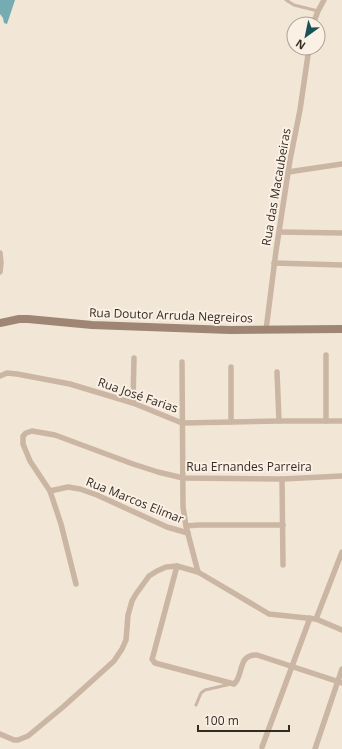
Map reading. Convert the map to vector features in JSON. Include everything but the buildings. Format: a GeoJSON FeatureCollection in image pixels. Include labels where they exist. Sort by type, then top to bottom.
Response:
{"type":"FeatureCollection","features":[{"type":"Feature","properties":{"kind":"street"},"geometry":{"type":"LineString","coordinates":[[316,16],[324,0]]}},
{"type":"Feature","properties":{"kind":"street","name":"Rua das Macaubeiras"},"geometry":{"type":"LineString","coordinates":[[266,330],[274,263],[308,56]]}},
{"type":"Feature","properties":{"kind":"street"},"geometry":{"type":"LineString","coordinates":[[288,172],[342,164]]}},
{"type":"Feature","properties":{"kind":"street"},"geometry":{"type":"LineString","coordinates":[[279,232],[342,233]]}},
{"type":"Feature","properties":{"kind":"street"},"geometry":{"type":"LineString","coordinates":[[0,253],[0,272]]}},
{"type":"Feature","properties":{"kind":"street"},"geometry":{"type":"LineString","coordinates":[[274,263],[342,265]]}},
{"type":"Feature","properties":{"kind":"street","name":"Rua Doutor Arruda Negreiros"},"geometry":{"type":"LineString","coordinates":[[0,323],[19,319],[28,319],[127,327],[266,330],[342,329]]}},
{"type":"Feature","properties":{"kind":"street"},"geometry":{"type":"LineString","coordinates":[[326,355],[326,421]]}},
{"type":"Feature","properties":{"kind":"street"},"geometry":{"type":"LineString","coordinates":[[134,358],[134,403]]}},
{"type":"Feature","properties":{"kind":"street"},"geometry":{"type":"LineString","coordinates":[[182,362],[184,507],[186,526],[198,572]]}},
{"type":"Feature","properties":{"kind":"street"},"geometry":{"type":"LineString","coordinates":[[231,367],[231,422]]}},
{"type":"Feature","properties":{"kind":"street"},"geometry":{"type":"LineString","coordinates":[[277,372],[279,421]]}},
{"type":"Feature","properties":{"kind":"street","name":"Rua José Farias"},"geometry":{"type":"LineString","coordinates":[[0,376],[17,374],[70,384],[134,403],[182,423],[342,421]]}},
{"type":"Feature","properties":{"kind":"street","name":"Rua Ernandes Parreira"},"geometry":{"type":"LineString","coordinates":[[50,491],[30,461],[22,438],[26,433],[32,431],[55,435],[134,464],[183,478],[282,478],[342,476]]}},
{"type":"Feature","properties":{"kind":"street"},"geometry":{"type":"LineString","coordinates":[[282,478],[283,565]]}},
{"type":"Feature","properties":{"kind":"street","name":"Rua Marcos Elimar"},"geometry":{"type":"LineString","coordinates":[[50,491],[68,487],[80,489],[97,495],[167,528],[188,532]]}},
{"type":"Feature","properties":{"kind":"street"},"geometry":{"type":"LineString","coordinates":[[50,491],[61,524],[76,584]]}},
{"type":"Feature","properties":{"kind":"street"},"geometry":{"type":"LineString","coordinates":[[186,526],[283,525]]}},
{"type":"Feature","properties":{"kind":"street"},"geometry":{"type":"LineString","coordinates":[[262,747],[292,667],[342,552]]}},
{"type":"Feature","properties":{"kind":"street"},"geometry":{"type":"LineString","coordinates":[[177,566],[152,659],[155,663],[234,684],[237,681],[246,658],[252,655],[262,656],[340,682]]}},
{"type":"Feature","properties":{"kind":"street"},"geometry":{"type":"LineString","coordinates":[[0,734],[14,740],[28,736],[114,661],[124,646],[126,640],[128,615],[132,601],[149,576],[166,568],[177,566],[198,572],[264,612],[274,615],[313,619],[342,630]]}},
{"type":"Feature","properties":{"kind":"street"},"geometry":{"type":"LineString","coordinates":[[315,749],[340,682],[342,669]]}},
{"type":"Feature","properties":{"kind":"lane"},"geometry":{"type":"LineString","coordinates":[[286,0],[294,5],[318,11]]}},
{"type":"Feature","properties":{"kind":"lane"},"geometry":{"type":"LineString","coordinates":[[196,705],[201,693],[205,690],[234,684]]}},
{"type":"Feature","properties":{"kind":"water"},"geometry":{"type":"Polygon","coordinates":[[[0,0],[15,0],[7,24],[4,23],[0,14],[0,0]]]}}]}
